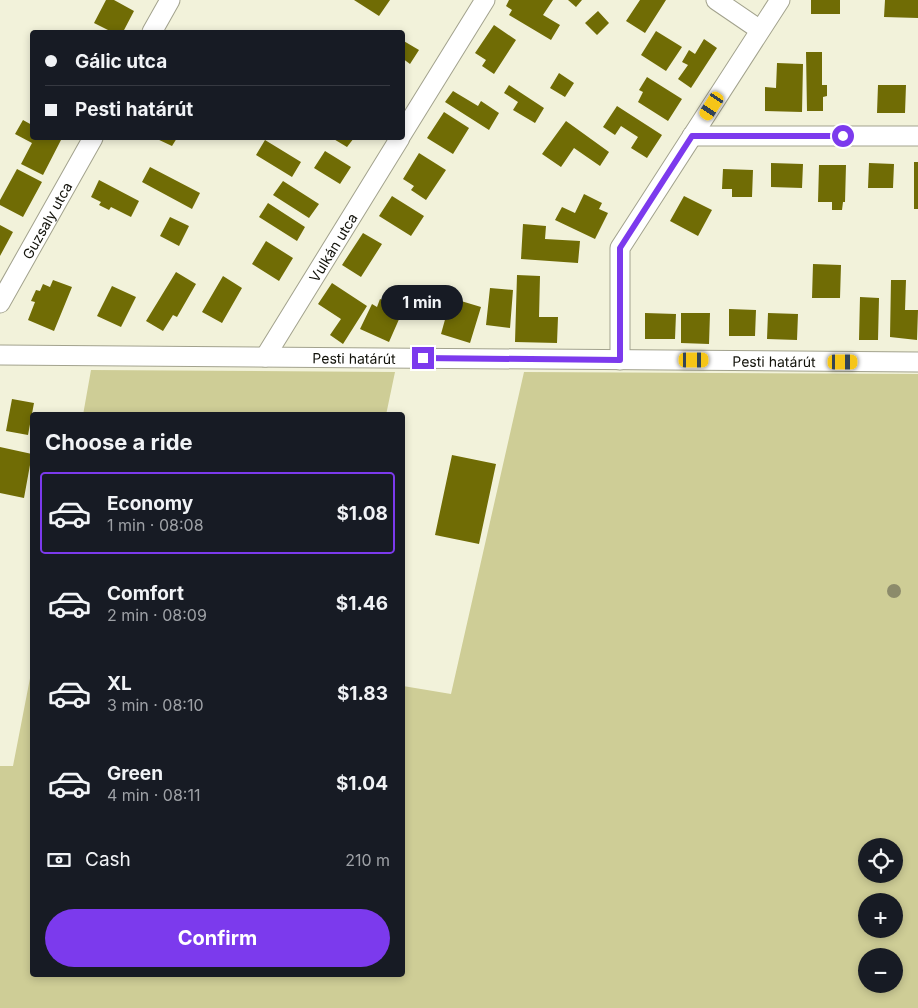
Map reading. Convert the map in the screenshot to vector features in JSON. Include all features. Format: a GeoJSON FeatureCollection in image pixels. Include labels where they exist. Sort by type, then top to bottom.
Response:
{"type":"FeatureCollection","features":[{"type":"Feature","properties":{"kind":"street"},"geometry":{"type":"LineString","coordinates":[[153,30],[170,0]]}},
{"type":"Feature","properties":{"kind":"street"},"geometry":{"type":"LineString","coordinates":[[405,129],[485,0]]}},
{"type":"Feature","properties":{"kind":"street"},"geometry":{"type":"LineString","coordinates":[[716,0],[760,30]]}},
{"type":"Feature","properties":{"kind":"street"},"geometry":{"type":"LineString","coordinates":[[620,360],[620,248],[780,0]]}},
{"type":"Feature","properties":{"kind":"street"},"geometry":{"type":"LineString","coordinates":[[692,136],[918,136]]}},
{"type":"Feature","properties":{"kind":"street","name":"Guzsaly utca"},"geometry":{"type":"LineString","coordinates":[[0,303],[92,140]]}},
{"type":"Feature","properties":{"kind":"street","name":"Vulkán utca"},"geometry":{"type":"LineString","coordinates":[[265,357],[399,140]]}},
{"type":"Feature","properties":{"kind":"street","name":"Pesti határút"},"geometry":{"type":"LineString","coordinates":[[0,355],[918,362]]}},
{"type":"Feature","properties":{"kind":"shaded area"},"geometry":{"type":"Polygon","coordinates":[[[91,370],[395,372],[387,412],[84,412],[91,370]]]}},
{"type":"Feature","properties":{"kind":"shaded area"},"geometry":{"type":"Polygon","coordinates":[[[524,372],[918,374],[918,1008],[0,1008],[0,766],[13,766],[30,678],[30,977],[405,977],[405,686],[451,694],[524,372]]]}},
{"type":"Feature","properties":{"kind":"building"},"geometry":{"type":"Polygon","coordinates":[[[106,0],[114,0],[134,11],[124,30],[108,30],[94,23],[106,0]]]}},
{"type":"Feature","properties":{"kind":"building"},"geometry":{"type":"Polygon","coordinates":[[[354,0],[390,0],[379,16],[354,0]]]}},
{"type":"Feature","properties":{"kind":"building"},"geometry":{"type":"Polygon","coordinates":[[[509,0],[553,0],[543,15],[560,25],[551,40],[509,15],[512,10],[506,6],[509,0]]]}},
{"type":"Feature","properties":{"kind":"building"},"geometry":{"type":"Polygon","coordinates":[[[568,0],[582,0],[576,7],[568,0]]]}},
{"type":"Feature","properties":{"kind":"building"},"geometry":{"type":"Polygon","coordinates":[[[640,0],[666,0],[645,33],[626,21],[640,0]]]}},
{"type":"Feature","properties":{"kind":"building"},"geometry":{"type":"Polygon","coordinates":[[[811,0],[840,0],[840,14],[811,14],[811,0]]]}},
{"type":"Feature","properties":{"kind":"building"},"geometry":{"type":"Polygon","coordinates":[[[885,0],[918,0],[918,18],[884,17],[885,0]]]}},
{"type":"Feature","properties":{"kind":"building"},"geometry":{"type":"Polygon","coordinates":[[[598,11],[609,23],[597,35],[585,23],[598,11]]]}},
{"type":"Feature","properties":{"kind":"building"},"geometry":{"type":"Polygon","coordinates":[[[494,25],[516,40],[494,74],[482,66],[486,60],[475,53],[494,25]]]}},
{"type":"Feature","properties":{"kind":"building"},"geometry":{"type":"Polygon","coordinates":[[[656,31],[682,47],[666,71],[641,55],[656,31]]]}},
{"type":"Feature","properties":{"kind":"building"},"geometry":{"type":"Polygon","coordinates":[[[704,39],[717,48],[691,88],[678,79],[688,65],[682,62],[689,50],[695,54],[704,39]]]}},
{"type":"Feature","properties":{"kind":"building"},"geometry":{"type":"Polygon","coordinates":[[[405,42],[419,50],[410,64],[405,60],[405,42]]]}},
{"type":"Feature","properties":{"kind":"building"},"geometry":{"type":"Polygon","coordinates":[[[806,52],[822,52],[822,85],[827,85],[827,96],[823,97],[823,111],[807,111],[806,52]]]}},
{"type":"Feature","properties":{"kind":"building"},"geometry":{"type":"Polygon","coordinates":[[[777,63],[803,64],[802,112],[765,111],[765,87],[776,88],[777,63]]]}},
{"type":"Feature","properties":{"kind":"building"},"geometry":{"type":"Polygon","coordinates":[[[559,73],[574,83],[565,97],[550,88],[559,73]]]}},
{"type":"Feature","properties":{"kind":"building"},"geometry":{"type":"Polygon","coordinates":[[[647,77],[682,99],[668,121],[638,102],[643,92],[639,90],[647,77]]]}},
{"type":"Feature","properties":{"kind":"building"},"geometry":{"type":"Polygon","coordinates":[[[509,85],[544,108],[535,123],[513,110],[518,102],[504,93],[509,85]]]}},
{"type":"Feature","properties":{"kind":"building"},"geometry":{"type":"Polygon","coordinates":[[[878,85],[906,85],[905,113],[877,113],[878,85]]]}},
{"type":"Feature","properties":{"kind":"building"},"geometry":{"type":"Polygon","coordinates":[[[453,91],[478,106],[481,101],[499,113],[489,130],[445,102],[453,91]]]}},
{"type":"Feature","properties":{"kind":"building"},"geometry":{"type":"Polygon","coordinates":[[[617,106],[662,135],[647,158],[631,148],[638,137],[621,126],[615,135],[603,127],[617,106]]]}},
{"type":"Feature","properties":{"kind":"building"},"geometry":{"type":"Polygon","coordinates":[[[444,112],[469,128],[453,154],[427,138],[444,112]]]}},
{"type":"Feature","properties":{"kind":"building"},"geometry":{"type":"Polygon","coordinates":[[[23,120],[30,124],[30,140],[61,140],[43,175],[21,164],[32,143],[15,134],[23,120]]]}},
{"type":"Feature","properties":{"kind":"building"},"geometry":{"type":"Polygon","coordinates":[[[566,121],[609,152],[600,166],[574,148],[561,167],[542,154],[566,121]]]}},
{"type":"Feature","properties":{"kind":"building"},"geometry":{"type":"Polygon","coordinates":[[[159,140],[176,140],[172,146],[159,140]]]}},
{"type":"Feature","properties":{"kind":"building"},"geometry":{"type":"Polygon","coordinates":[[[265,140],[301,162],[292,177],[256,155],[265,140]]]}},
{"type":"Feature","properties":{"kind":"building"},"geometry":{"type":"Polygon","coordinates":[[[335,140],[352,140],[347,147],[335,140]]]}},
{"type":"Feature","properties":{"kind":"building"},"geometry":{"type":"Polygon","coordinates":[[[325,151],[351,167],[340,184],[314,168],[325,151]]]}},
{"type":"Feature","properties":{"kind":"building"},"geometry":{"type":"Polygon","coordinates":[[[419,153],[446,170],[426,200],[411,190],[414,186],[403,179],[419,153]]]}},
{"type":"Feature","properties":{"kind":"building"},"geometry":{"type":"Polygon","coordinates":[[[914,162],[918,162],[918,209],[914,209],[914,162]]]}},
{"type":"Feature","properties":{"kind":"building"},"geometry":{"type":"Polygon","coordinates":[[[771,163],[803,164],[802,188],[771,187],[771,163]]]}},
{"type":"Feature","properties":{"kind":"building"},"geometry":{"type":"Polygon","coordinates":[[[869,163],[894,164],[893,188],[868,188],[869,163]]]}},
{"type":"Feature","properties":{"kind":"building"},"geometry":{"type":"Polygon","coordinates":[[[819,165],[846,165],[845,202],[843,202],[842,210],[832,210],[832,202],[818,202],[819,165]]]}},
{"type":"Feature","properties":{"kind":"building"},"geometry":{"type":"Polygon","coordinates":[[[150,167],[200,193],[192,209],[142,182],[150,167]]]}},
{"type":"Feature","properties":{"kind":"building"},"geometry":{"type":"Polygon","coordinates":[[[17,169],[42,182],[23,217],[0,205],[0,200],[17,169]]]}},
{"type":"Feature","properties":{"kind":"building"},"geometry":{"type":"Polygon","coordinates":[[[723,169],[753,170],[752,197],[732,197],[732,189],[722,189],[723,169]]]}},
{"type":"Feature","properties":{"kind":"building"},"geometry":{"type":"Polygon","coordinates":[[[99,180],[139,201],[131,217],[111,207],[109,210],[99,205],[101,202],[91,197],[99,180]]]}},
{"type":"Feature","properties":{"kind":"building"},"geometry":{"type":"Polygon","coordinates":[[[283,181],[319,204],[309,218],[273,195],[283,181]]]}},
{"type":"Feature","properties":{"kind":"building"},"geometry":{"type":"Polygon","coordinates":[[[584,194],[602,203],[599,209],[608,213],[595,239],[555,220],[562,207],[575,213],[584,194]]]}},
{"type":"Feature","properties":{"kind":"building"},"geometry":{"type":"Polygon","coordinates":[[[392,196],[424,216],[411,236],[379,216],[392,196]]]}},
{"type":"Feature","properties":{"kind":"building"},"geometry":{"type":"Polygon","coordinates":[[[684,196],[712,210],[698,236],[670,221],[684,196]]]}},
{"type":"Feature","properties":{"kind":"building"},"geometry":{"type":"Polygon","coordinates":[[[268,203],[305,227],[297,241],[259,217],[268,203]]]}},
{"type":"Feature","properties":{"kind":"building"},"geometry":{"type":"Polygon","coordinates":[[[170,217],[189,226],[179,246],[160,236],[170,217]]]}},
{"type":"Feature","properties":{"kind":"building"},"geometry":{"type":"Polygon","coordinates":[[[523,224],[546,226],[545,239],[580,241],[578,263],[521,259],[523,224]]]}},
{"type":"Feature","properties":{"kind":"building"},"geometry":{"type":"Polygon","coordinates":[[[0,225],[13,232],[0,256],[0,225]]]}},
{"type":"Feature","properties":{"kind":"building"},"geometry":{"type":"Polygon","coordinates":[[[363,233],[382,244],[361,277],[342,265],[363,233]]]}},
{"type":"Feature","properties":{"kind":"building"},"geometry":{"type":"Polygon","coordinates":[[[266,241],[293,258],[279,281],[252,264],[266,241]]]}},
{"type":"Feature","properties":{"kind":"building"},"geometry":{"type":"Polygon","coordinates":[[[813,264],[841,265],[840,298],[812,298],[813,264]]]}},
{"type":"Feature","properties":{"kind":"building"},"geometry":{"type":"Polygon","coordinates":[[[176,272],[196,284],[177,317],[173,315],[163,331],[146,321],[176,272]]]}},
{"type":"Feature","properties":{"kind":"building"},"geometry":{"type":"Polygon","coordinates":[[[517,275],[540,276],[539,317],[558,317],[557,343],[515,342],[517,275]]]}},
{"type":"Feature","properties":{"kind":"building"},"geometry":{"type":"Polygon","coordinates":[[[223,276],[242,288],[222,323],[202,312],[223,276]]]}},
{"type":"Feature","properties":{"kind":"building"},"geometry":{"type":"Polygon","coordinates":[[[53,280],[72,287],[54,331],[28,320],[35,302],[31,301],[36,290],[40,291],[43,284],[50,287],[53,280]]]}},
{"type":"Feature","properties":{"kind":"building"},"geometry":{"type":"Polygon","coordinates":[[[891,280],[906,280],[905,310],[918,310],[917,340],[890,337],[891,280]]]}},
{"type":"Feature","properties":{"kind":"building"},"geometry":{"type":"Polygon","coordinates":[[[332,283],[367,306],[343,344],[330,335],[341,319],[318,304],[332,283]]]}},
{"type":"Feature","properties":{"kind":"building"},"geometry":{"type":"Polygon","coordinates":[[[112,286],[136,297],[121,327],[97,316],[112,286]]]}},
{"type":"Feature","properties":{"kind":"building"},"geometry":{"type":"Polygon","coordinates":[[[490,288],[513,290],[510,328],[486,325],[490,288]]]}},
{"type":"Feature","properties":{"kind":"building"},"geometry":{"type":"Polygon","coordinates":[[[860,297],[879,298],[878,340],[859,340],[860,297]]]}},
{"type":"Feature","properties":{"kind":"building"},"geometry":{"type":"Polygon","coordinates":[[[451,298],[481,307],[470,343],[441,334],[451,298]]]}},
{"type":"Feature","properties":{"kind":"building"},"geometry":{"type":"Polygon","coordinates":[[[380,299],[395,305],[391,313],[400,317],[389,342],[360,329],[372,304],[377,307],[380,299]]]}},
{"type":"Feature","properties":{"kind":"building"},"geometry":{"type":"Polygon","coordinates":[[[729,309],[756,310],[755,336],[729,336],[729,309]]]}},
{"type":"Feature","properties":{"kind":"building"},"geometry":{"type":"Polygon","coordinates":[[[645,313],[676,314],[675,339],[645,339],[645,313]]]}},
{"type":"Feature","properties":{"kind":"building"},"geometry":{"type":"Polygon","coordinates":[[[681,313],[710,313],[709,344],[681,343],[681,313]]]}},
{"type":"Feature","properties":{"kind":"building"},"geometry":{"type":"Polygon","coordinates":[[[768,313],[798,314],[797,340],[767,339],[768,313]]]}},
{"type":"Feature","properties":{"kind":"building"},"geometry":{"type":"Polygon","coordinates":[[[12,399],[34,403],[32,412],[30,412],[28,435],[6,431],[12,399]]]}},
{"type":"Feature","properties":{"kind":"building"},"geometry":{"type":"Polygon","coordinates":[[[0,447],[30,454],[30,465],[24,498],[0,493],[0,447]]]}},
{"type":"Feature","properties":{"kind":"building"},"geometry":{"type":"Polygon","coordinates":[[[452,455],[496,464],[479,544],[435,535],[452,455]]]}},
{"type":"Feature","properties":{"kind":"route"},"geometry":{"type":"LineString","coordinates":[[423,358],[620,360],[620,248],[692,136],[843,136]]}}]}
